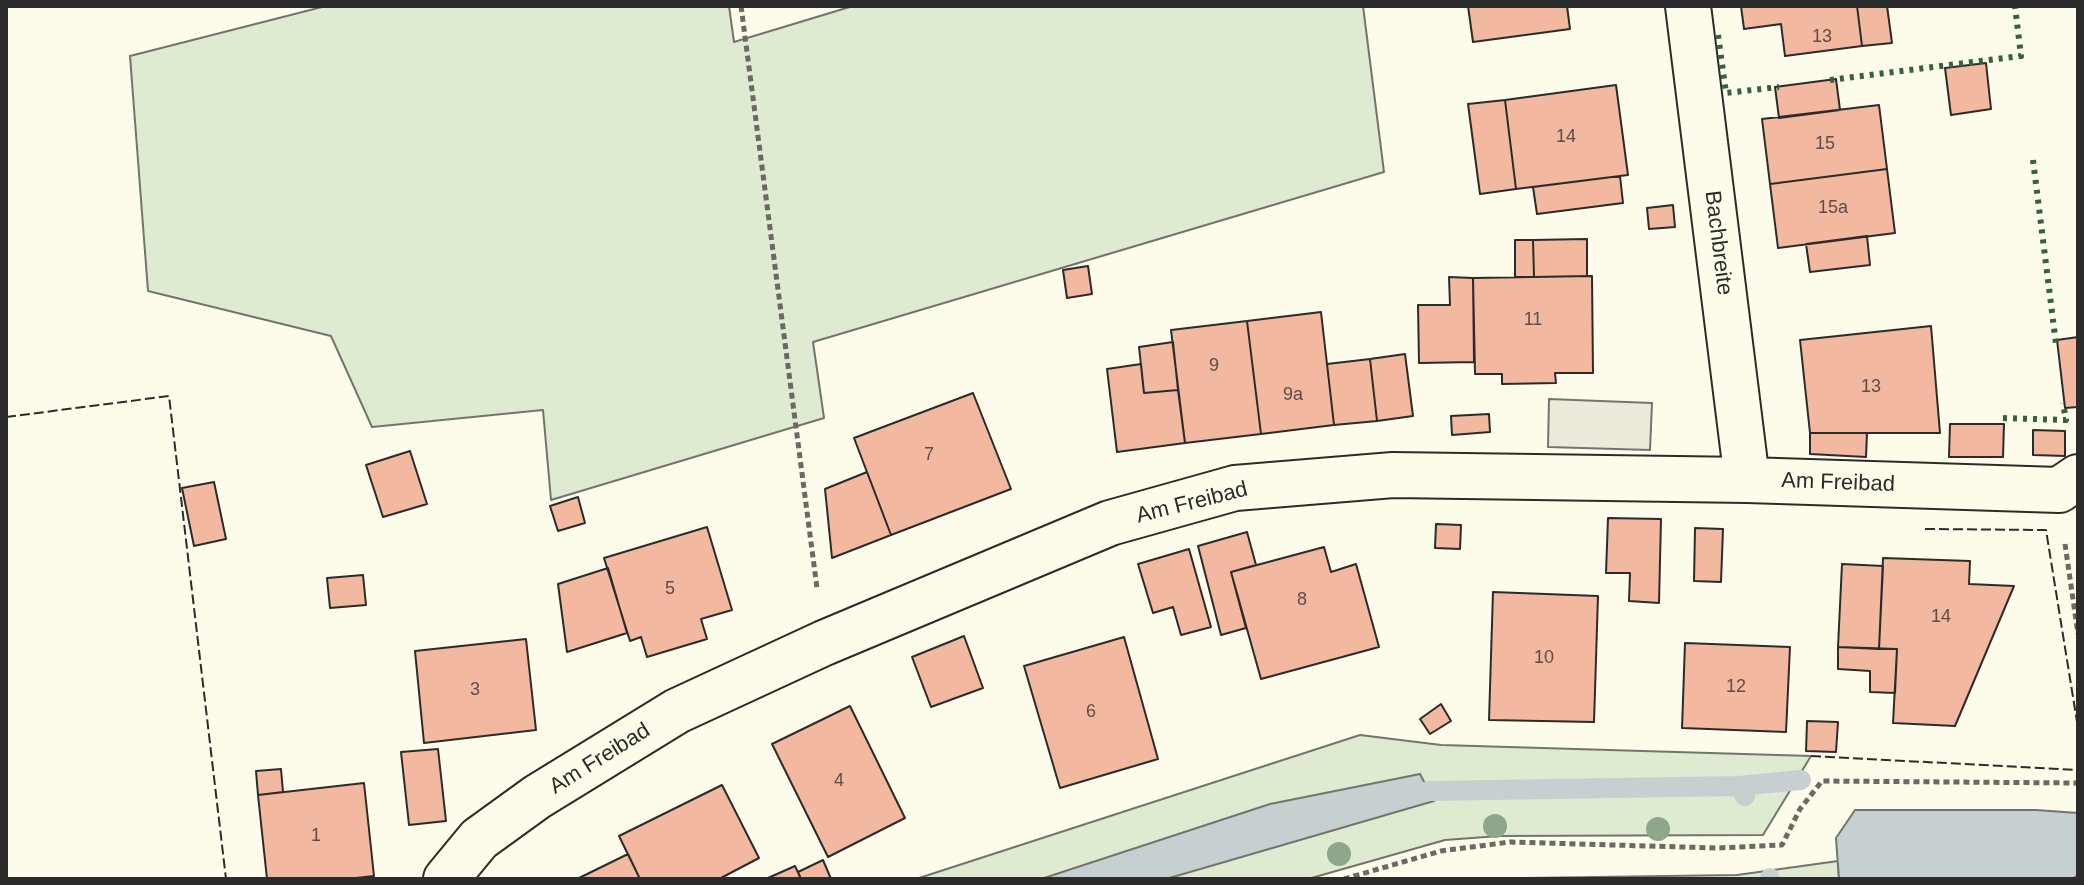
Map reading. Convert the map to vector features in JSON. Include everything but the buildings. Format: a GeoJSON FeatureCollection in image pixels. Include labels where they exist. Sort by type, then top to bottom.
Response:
{"type":"FeatureCollection","features":[{"type":"Feature","properties":{"kind":"street","name":"Bachbreite"},"geometry":{"type":"LineString","coordinates":[[1688,6],[1747,480]]}},
{"type":"Feature","properties":{"kind":"street","name":"Am Freibad"},"geometry":{"type":"LineString","coordinates":[[446,879],[479,839],[537,797],[677,711],[824,643],[1110,523],[1235,488],[1393,475],[2069,484]]}},
{"type":"Feature","properties":{"kind":"path"},"geometry":{"type":"LineString","coordinates":[[741,6],[824,643]]}},
{"type":"Feature","properties":{"kind":"path"},"geometry":{"type":"LineString","coordinates":[[2069,484],[2078,634]]}},
{"type":"Feature","properties":{"kind":"path"},"geometry":{"type":"LineString","coordinates":[[1344,879],[1441,851],[1510,842],[1717,848],[1782,845],[1800,809],[1822,781],[2078,783]]}},
{"type":"Feature","properties":{"kind":"green space"},"geometry":{"type":"Polygon","coordinates":[[[326,6],[729,6],[734,42],[853,6],[1363,6],[1384,172],[813,342],[824,418],[551,500],[543,410],[372,427],[331,336],[148,291],[130,56],[326,6]]]}},
{"type":"Feature","properties":{"kind":"green space"},"geometry":{"type":"Polygon","coordinates":[[[1360,735],[1441,745],[1811,756],[1763,835],[1499,836],[1445,840],[1308,879],[916,879],[1360,735]]]}},
{"type":"Feature","properties":{"kind":"green space"},"geometry":{"type":"Polygon","coordinates":[[[1838,861],[1839,879],[1454,879],[1737,875],[1838,861]]]}},
{"type":"Feature","properties":{"kind":"shaded area"},"geometry":{"type":"Polygon","coordinates":[[[1549,399],[1652,403],[1650,450],[1548,447],[1549,399]]]}},
{"type":"Feature","properties":{"kind":"shaded area"},"geometry":{"type":"Polygon","coordinates":[[[1420,774],[1434,801],[1166,879],[1041,879],[1270,804],[1420,774]]]}},
{"type":"Feature","properties":{"kind":"shaded area"},"geometry":{"type":"Polygon","coordinates":[[[1855,810],[2036,810],[2078,813],[2078,875],[2072,879],[1839,879],[1836,838],[1855,810]]]}},
{"type":"Feature","properties":{"kind":"waterway"},"geometry":{"type":"LineString","coordinates":[[1739,786],[1801,780]]}},
{"type":"Feature","properties":{"kind":"waterway"},"geometry":{"type":"LineString","coordinates":[[1403,796],[1430,791],[1739,786],[1745,796]]}},
{"type":"Feature","properties":{"kind":"hedge"},"geometry":{"type":"LineString","coordinates":[[1830,80],[2021,56],[2015,6]]}},
{"type":"Feature","properties":{"kind":"hedge"},"geometry":{"type":"LineString","coordinates":[[1718,35],[1726,93],[1779,87]]}},
{"type":"Feature","properties":{"kind":"hedge"},"geometry":{"type":"LineString","coordinates":[[2033,160],[2056,344]]}},
{"type":"Feature","properties":{"kind":"hedge"},"geometry":{"type":"LineString","coordinates":[[2003,418],[2066,420],[2063,403]]}},
{"type":"Feature","properties":{"kind":"fence"},"geometry":{"type":"LineString","coordinates":[[6,417],[169,396],[226,879]]}},
{"type":"Feature","properties":{"kind":"fence"},"geometry":{"type":"LineString","coordinates":[[1925,529],[2046,530],[2078,728]]}},
{"type":"Feature","properties":{"kind":"fence"},"geometry":{"type":"LineString","coordinates":[[1811,756],[2078,770]]}},
{"type":"Feature","properties":{"kind":"fence"},"geometry":{"type":"LineString","coordinates":[[1454,879],[1460,879]]}}]}
